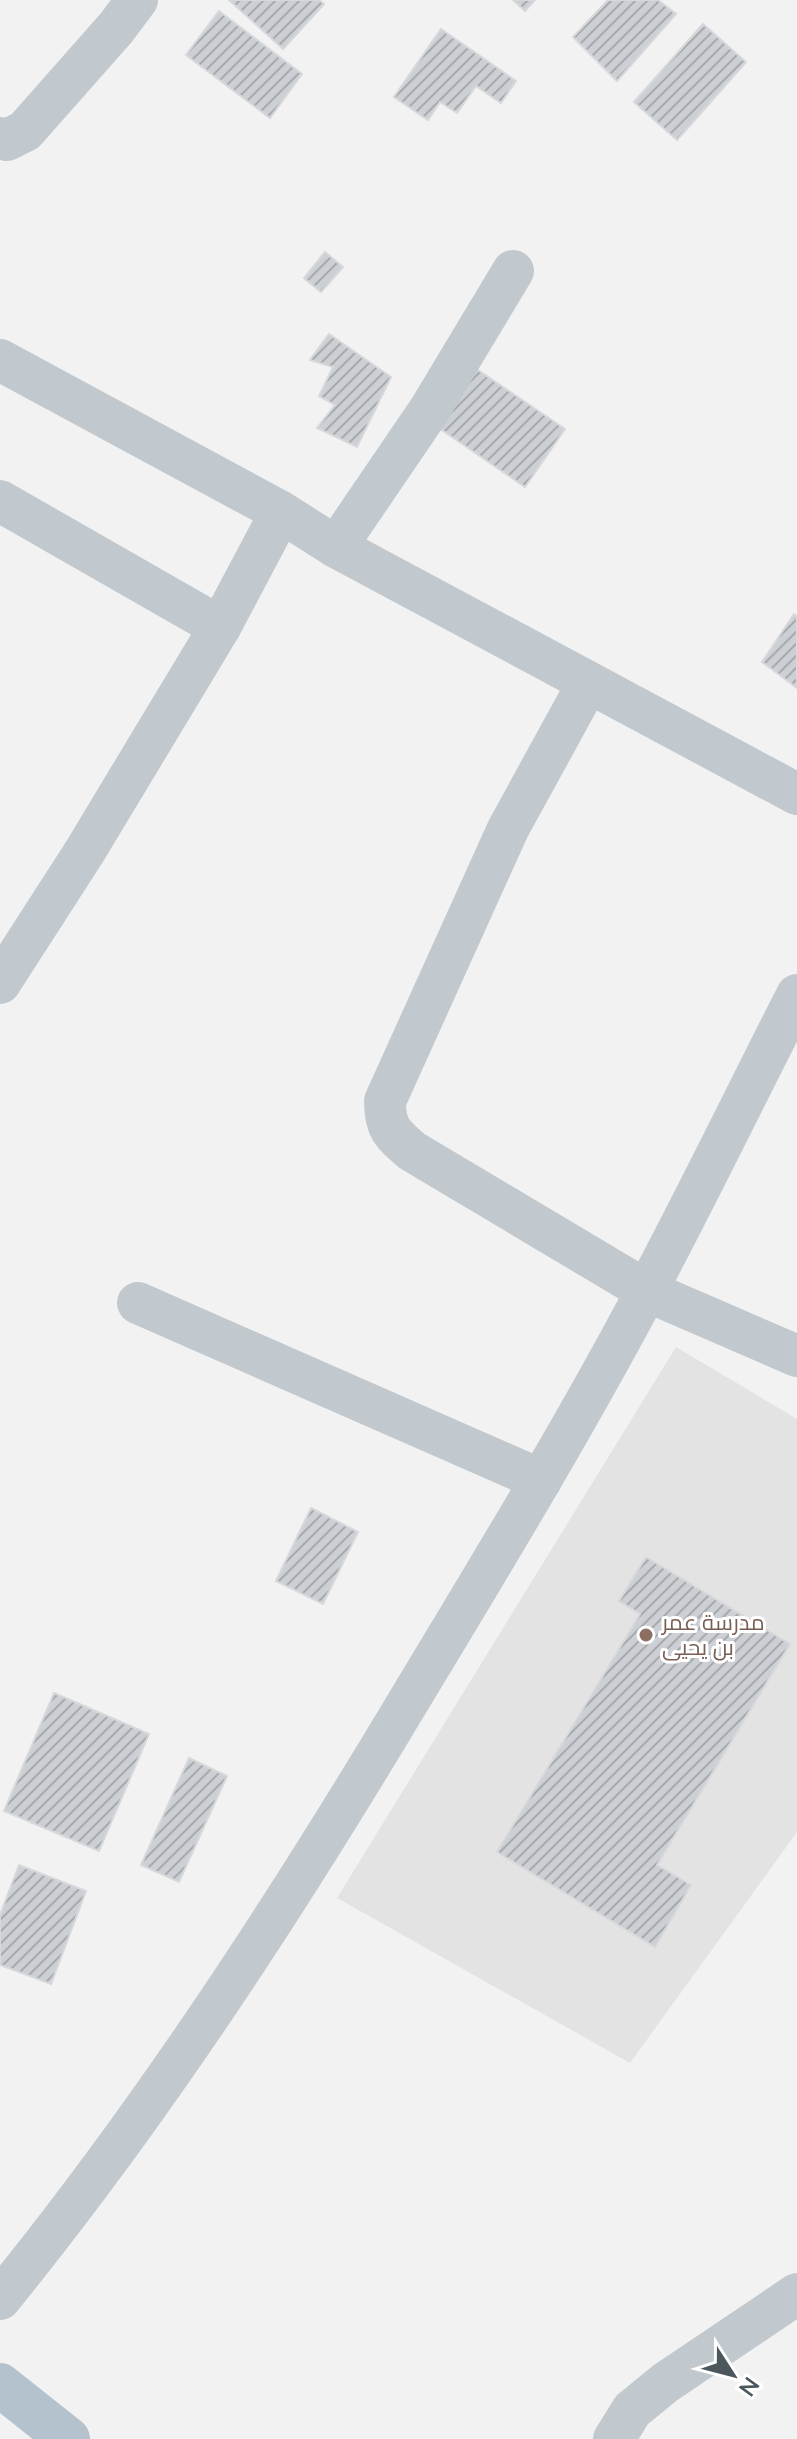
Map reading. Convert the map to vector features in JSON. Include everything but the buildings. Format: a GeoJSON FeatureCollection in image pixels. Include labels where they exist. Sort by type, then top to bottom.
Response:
{"type":"FeatureCollection","features":[{"type":"Feature","properties":{"kind":"main road"},"geometry":{"type":"LineString","coordinates":[[0,2385],[68,2439]]}},
{"type":"Feature","properties":{"kind":"street"},"geometry":{"type":"LineString","coordinates":[[0,138],[7,140],[25,131],[137,0]]}},
{"type":"Feature","properties":{"kind":"street"},"geometry":{"type":"LineString","coordinates":[[336,547],[430,409],[513,271]]}},
{"type":"Feature","properties":{"kind":"street"},"geometry":{"type":"LineString","coordinates":[[0,360],[281,512],[336,547],[797,794]]}},
{"type":"Feature","properties":{"kind":"street"},"geometry":{"type":"LineString","coordinates":[[0,501],[220,627]]}},
{"type":"Feature","properties":{"kind":"street"},"geometry":{"type":"LineString","coordinates":[[0,983],[85,851],[220,627],[281,512]]}},
{"type":"Feature","properties":{"kind":"street"},"geometry":{"type":"LineString","coordinates":[[588,683],[508,829],[385,1101],[385,1120],[393,1135],[412,1151],[647,1291],[797,1356]]}},
{"type":"Feature","properties":{"kind":"street"},"geometry":{"type":"LineString","coordinates":[[0,2299],[164,2083],[315,1856],[541,1480],[647,1291],[797,995]]}},
{"type":"Feature","properties":{"kind":"street"},"geometry":{"type":"LineString","coordinates":[[138,1303],[541,1480]]}},
{"type":"Feature","properties":{"kind":"street"},"geometry":{"type":"LineString","coordinates":[[614,2439],[632,2410],[665,2383],[797,2294]]}},
{"type":"Feature","properties":{"kind":"shaded area"},"geometry":{"type":"Polygon","coordinates":[[[676,1347],[797,1419],[797,1832],[630,2063],[337,1898],[676,1347]]]}},
{"type":"Feature","properties":{"kind":"place","name":"مدرسة عمر بن يحيى"},"geometry":{"type":"Point","coordinates":[646,1635]}}]}
